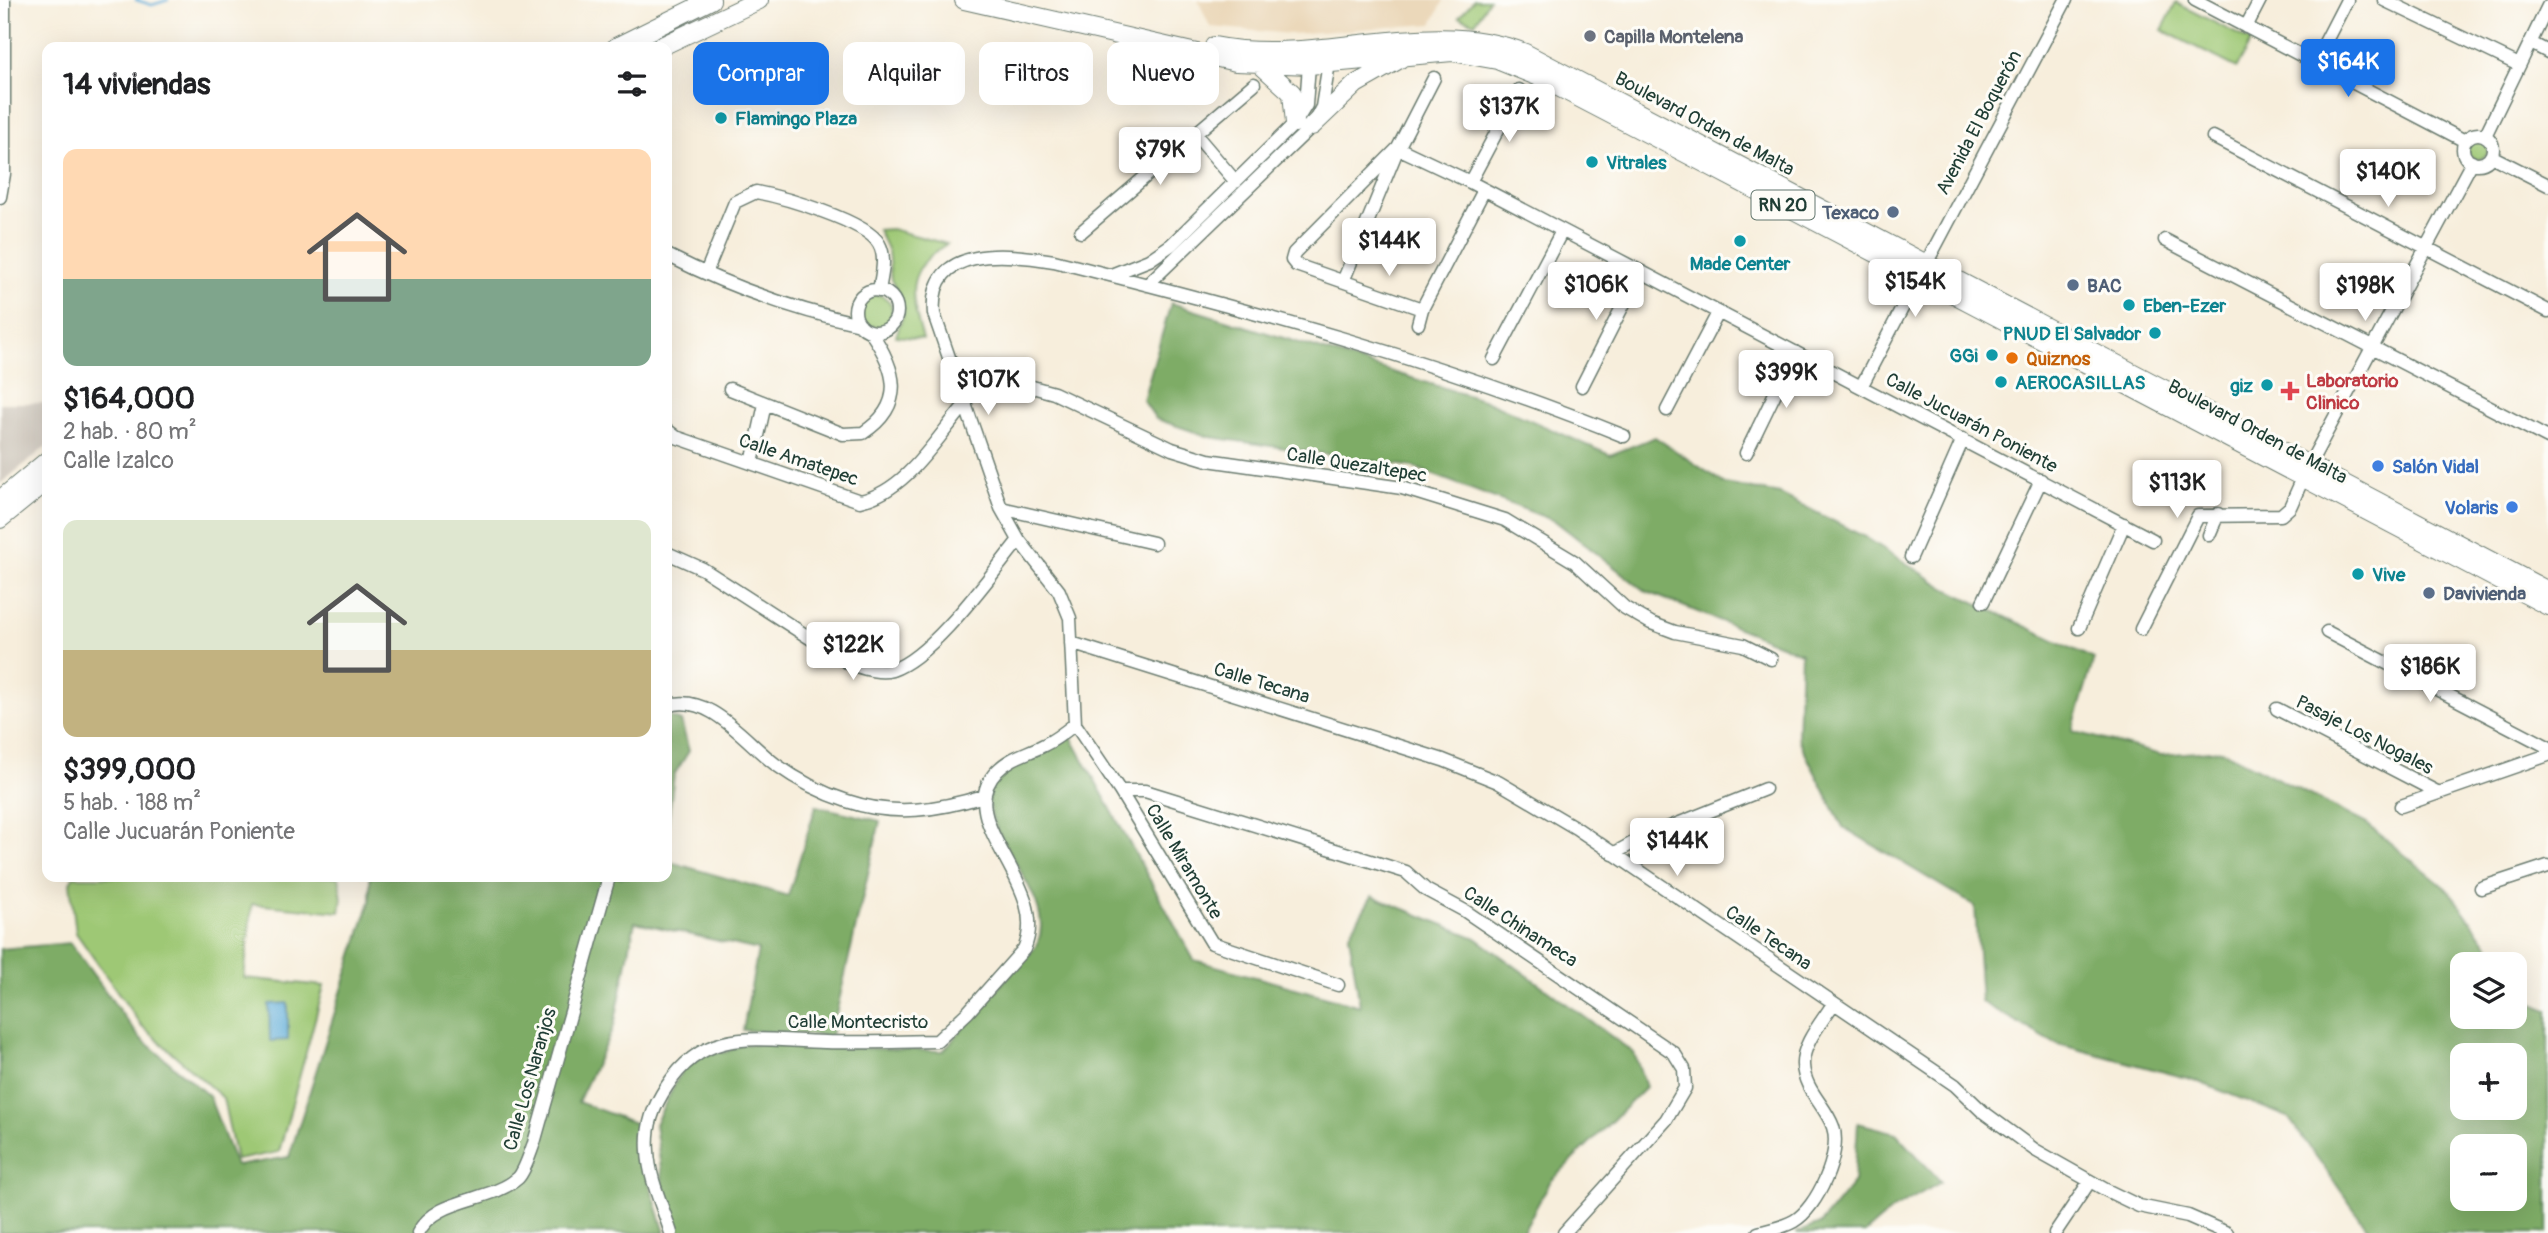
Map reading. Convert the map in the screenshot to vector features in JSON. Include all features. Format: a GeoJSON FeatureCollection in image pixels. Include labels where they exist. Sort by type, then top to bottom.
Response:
{"type":"FeatureCollection","features":[{"type":"Feature","properties":{"kind":"highway"},"geometry":{"type":"LineString","coordinates":[[626,42],[711,0]]}},
{"type":"Feature","properties":{"kind":"highway"},"geometry":{"type":"LineString","coordinates":[[671,42],[759,0]]}},
{"type":"Feature","properties":{"kind":"highway","name":"Boulevard Orden de Malta"},"geometry":{"type":"LineString","coordinates":[[964,0],[1217,59],[1260,64],[1309,65],[1452,52],[1497,60],[1539,77],[1923,270]]}},
{"type":"Feature","properties":{"kind":"highway","name":"Boulevard Orden de Malta"},"geometry":{"type":"LineString","coordinates":[[1014,0],[1240,50],[1292,52],[1440,38],[1477,39],[1513,48],[1566,73],[1923,270],[2306,472],[2548,606]]}},
{"type":"Feature","properties":{"kind":"highway"},"geometry":{"type":"LineString","coordinates":[[1260,64],[1292,93],[1303,124],[1356,84],[1409,54]]}},
{"type":"Feature","properties":{"kind":"highway"},"geometry":{"type":"LineString","coordinates":[[0,494],[42,465]]}},
{"type":"Feature","properties":{"kind":"highway"},"geometry":{"type":"LineString","coordinates":[[0,500],[42,466]]}},
{"type":"Feature","properties":{"kind":"highway","name":"Boulevard Orden de Malta"},"geometry":{"type":"LineString","coordinates":[[2306,472],[2548,591]]}},
{"type":"Feature","properties":{"kind":"highway"},"geometry":{"type":"LineString","coordinates":[[0,519],[42,485]]}},
{"type":"Feature","properties":{"kind":"street"},"geometry":{"type":"LineString","coordinates":[[0,197],[4,174],[4,0]]}},
{"type":"Feature","properties":{"kind":"street","name":"Avenida El Boquerón"},"geometry":{"type":"LineString","coordinates":[[1862,385],[2066,0]]}},
{"type":"Feature","properties":{"kind":"street"},"geometry":{"type":"LineString","coordinates":[[2195,0],[2465,141]]}},
{"type":"Feature","properties":{"kind":"street"},"geometry":{"type":"LineString","coordinates":[[2246,27],[2260,0]]}},
{"type":"Feature","properties":{"kind":"street"},"geometry":{"type":"LineString","coordinates":[[2315,62],[2347,0]]}},
{"type":"Feature","properties":{"kind":"street"},"geometry":{"type":"LineString","coordinates":[[2384,0],[2519,65]]}},
{"type":"Feature","properties":{"kind":"street"},"geometry":{"type":"LineString","coordinates":[[2485,136],[2548,6]]}},
{"type":"Feature","properties":{"kind":"street"},"geometry":{"type":"LineString","coordinates":[[2530,43],[2548,52]]}},
{"type":"Feature","properties":{"kind":"street"},"geometry":{"type":"LineString","coordinates":[[1111,275],[1161,253],[1236,182],[1322,107],[1329,63]]}},
{"type":"Feature","properties":{"kind":"street"},"geometry":{"type":"LineString","coordinates":[[1147,285],[1303,124],[1309,65]]}},
{"type":"Feature","properties":{"kind":"street"},"geometry":{"type":"LineString","coordinates":[[1344,279],[1398,148],[1434,78]]}},
{"type":"Feature","properties":{"kind":"street"},"geometry":{"type":"LineString","coordinates":[[1081,232],[1254,84]]}},
{"type":"Feature","properties":{"kind":"street"},"geometry":{"type":"LineString","coordinates":[[1471,182],[1519,90]]}},
{"type":"Feature","properties":{"kind":"street"},"geometry":{"type":"LineString","coordinates":[[1195,134],[1236,182]]}},
{"type":"Feature","properties":{"kind":"street"},"geometry":{"type":"LineString","coordinates":[[2474,135],[2485,136],[2493,146],[2491,156],[2482,163],[2472,162],[2465,155],[2465,141],[2474,135]]}},
{"type":"Feature","properties":{"kind":"street"},"geometry":{"type":"LineString","coordinates":[[2213,137],[2548,311]]}},
{"type":"Feature","properties":{"kind":"street"},"geometry":{"type":"LineString","coordinates":[[1398,148],[1293,254],[1293,261],[1296,265],[1344,279],[1422,309]]}},
{"type":"Feature","properties":{"kind":"street","name":"Calle Jucuarán Poniente"},"geometry":{"type":"LineString","coordinates":[[1398,148],[1471,182],[1718,313],[1862,385],[2153,540]]}},
{"type":"Feature","properties":{"kind":"street"},"geometry":{"type":"LineString","coordinates":[[2491,156],[2548,185]]}},
{"type":"Feature","properties":{"kind":"street"},"geometry":{"type":"LineString","coordinates":[[2141,629],[2198,516],[2281,515],[2290,507],[2424,247],[2472,162]]}},
{"type":"Feature","properties":{"kind":"street"},"geometry":{"type":"LineString","coordinates":[[1418,324],[1422,309],[1484,190]]}},
{"type":"Feature","properties":{"kind":"street"},"geometry":{"type":"LineString","coordinates":[[706,272],[730,210],[744,196],[756,192],[818,212],[875,237],[883,254],[879,291]]}},
{"type":"Feature","properties":{"kind":"street"},"geometry":{"type":"LineString","coordinates":[[1494,359],[1562,231]]}},
{"type":"Feature","properties":{"kind":"street"},"geometry":{"type":"LineString","coordinates":[[2165,240],[2373,345],[2548,438]]}},
{"type":"Feature","properties":{"kind":"street"},"geometry":{"type":"LineString","coordinates":[[672,704],[677,702],[702,707],[775,764],[847,802],[877,809],[938,810],[984,796],[990,779],[1010,759],[1044,745],[1075,724],[1070,618],[1059,591],[1019,540],[1002,508],[934,314],[933,296],[939,281],[954,266],[968,260],[1005,254],[1054,261],[1111,275],[1498,387],[1624,436]]}},
{"type":"Feature","properties":{"kind":"street"},"geometry":{"type":"LineString","coordinates":[[672,257],[706,272],[865,328],[883,331],[894,323]]}},
{"type":"Feature","properties":{"kind":"street"},"geometry":{"type":"LineString","coordinates":[[1582,386],[1640,272]]}},
{"type":"Feature","properties":{"kind":"street"},"geometry":{"type":"LineString","coordinates":[[835,319],[849,313],[869,292],[879,291],[888,295],[896,305],[894,323],[882,348]]}},
{"type":"Feature","properties":{"kind":"street"},"geometry":{"type":"LineString","coordinates":[[730,389],[843,434],[863,433],[890,407],[894,398],[882,348],[855,312],[859,300]]}},
{"type":"Feature","properties":{"kind":"street"},"geometry":{"type":"LineString","coordinates":[[1668,410],[1718,313]]}},
{"type":"Feature","properties":{"kind":"street"},"geometry":{"type":"LineString","coordinates":[[1746,453],[1796,352]]}},
{"type":"Feature","properties":{"kind":"street","name":"Calle Quezaltepec"},"geometry":{"type":"LineString","coordinates":[[953,369],[1054,393],[1172,449],[1208,460],[1402,488],[1505,520],[1575,562],[1625,608],[1651,623],[1675,632],[1743,645],[1772,659]]}},
{"type":"Feature","properties":{"kind":"street"},"geometry":{"type":"LineString","coordinates":[[751,463],[765,404]]}},
{"type":"Feature","properties":{"kind":"street","name":"Calle Amatepec"},"geometry":{"type":"LineString","coordinates":[[672,434],[860,501],[880,496],[897,485],[966,404]]}},
{"type":"Feature","properties":{"kind":"street"},"geometry":{"type":"LineString","coordinates":[[1911,557],[1964,439]]}},
{"type":"Feature","properties":{"kind":"street"},"geometry":{"type":"LineString","coordinates":[[1983,602],[2041,480]]}},
{"type":"Feature","properties":{"kind":"street"},"geometry":{"type":"LineString","coordinates":[[1002,508],[1154,543]]}},
{"type":"Feature","properties":{"kind":"street"},"geometry":{"type":"LineString","coordinates":[[2209,535],[2218,514]]}},
{"type":"Feature","properties":{"kind":"street"},"geometry":{"type":"LineString","coordinates":[[2079,628],[2124,524]]}},
{"type":"Feature","properties":{"kind":"street"},"geometry":{"type":"LineString","coordinates":[[672,555],[704,569],[850,664],[868,670],[890,671],[921,652],[960,612],[1019,540]]}},
{"type":"Feature","properties":{"kind":"street"},"geometry":{"type":"LineString","coordinates":[[2327,632],[2548,747]]}},
{"type":"Feature","properties":{"kind":"street","name":"Calle Tecana"},"geometry":{"type":"LineString","coordinates":[[1071,643],[1454,764],[1498,782],[1613,854],[1955,1085],[1982,1111],[2035,1150],[2139,1206],[2188,1216],[2227,1233]]}},
{"type":"Feature","properties":{"kind":"street","name":"Pasaje Los Nogales"},"geometry":{"type":"LineString","coordinates":[[2277,709],[2437,792]]}},
{"type":"Feature","properties":{"kind":"street","name":"Calle Miramonte"},"geometry":{"type":"LineString","coordinates":[[1075,724],[1120,791],[1212,943],[1338,985]]}},
{"type":"Feature","properties":{"kind":"street"},"geometry":{"type":"LineString","coordinates":[[2401,806],[2548,755]]}},
{"type":"Feature","properties":{"kind":"street"},"geometry":{"type":"LineString","coordinates":[[1613,854],[1687,819],[1765,789]]}},
{"type":"Feature","properties":{"kind":"street","name":"Calle Chinameca"},"geometry":{"type":"LineString","coordinates":[[1120,791],[1145,791],[1406,872],[1426,890],[1465,911],[1674,1053],[1684,1069],[1685,1088],[1666,1120],[1564,1233]]}},
{"type":"Feature","properties":{"kind":"street","name":"Calle Montecristo"},"geometry":{"type":"LineString","coordinates":[[671,1233],[650,1173],[648,1130],[657,1101],[679,1068],[716,1044],[739,1038],[824,1042],[937,1041],[968,1012],[1024,949],[1030,936],[1029,904],[986,818],[984,796]]}},
{"type":"Feature","properties":{"kind":"street"},"geometry":{"type":"LineString","coordinates":[[2481,888],[2548,866]]}},
{"type":"Feature","properties":{"kind":"street","name":"Calle Los Naranjos"},"geometry":{"type":"LineString","coordinates":[[418,1233],[423,1223],[456,1204],[491,1192],[519,1177],[534,1143],[608,882]]}},
{"type":"Feature","properties":{"kind":"street"},"geometry":{"type":"LineString","coordinates":[[1758,1233],[1795,1221],[1811,1204],[1833,1159],[1836,1143],[1833,1127],[1805,1078],[1802,1063],[1806,1048],[1833,1004]]}},
{"type":"Feature","properties":{"kind":"street"},"geometry":{"type":"LineString","coordinates":[[2055,1233],[2090,1181]]}},
{"type":"Feature","properties":{"kind":"shaded area"},"geometry":{"type":"Polygon","coordinates":[[[1198,0],[1444,0],[1432,24],[1291,34],[1210,27],[1198,0]]]}},
{"type":"Feature","properties":{"kind":"shaded area"},"geometry":{"type":"Polygon","coordinates":[[[0,403],[42,403],[42,450],[0,484],[0,403]]]}},
{"type":"Feature","properties":{"kind":"green space"},"geometry":{"type":"Polygon","coordinates":[[[1474,0],[1489,0],[1475,23],[1459,17],[1474,0]]]}},
{"type":"Feature","properties":{"kind":"green space"},"geometry":{"type":"Polygon","coordinates":[[[2176,3],[2251,41],[2237,68],[2162,30],[2176,3]]]}},
{"type":"Feature","properties":{"kind":"green space"},"geometry":{"type":"Polygon","coordinates":[[[2478,137],[2486,140],[2489,148],[2486,156],[2478,159],[2470,156],[2467,148],[2470,140],[2478,137]]]}},
{"type":"Feature","properties":{"kind":"green space"},"geometry":{"type":"Polygon","coordinates":[[[891,229],[947,244],[923,264],[914,285],[915,309],[923,339],[896,336],[904,313],[902,299],[891,280],[888,251],[878,230],[891,229]]]}},
{"type":"Feature","properties":{"kind":"green space"},"geometry":{"type":"Polygon","coordinates":[[[876,295],[887,300],[892,311],[887,322],[876,327],[865,322],[860,311],[865,300],[876,295]]]}},
{"type":"Feature","properties":{"kind":"green space"},"geometry":{"type":"Polygon","coordinates":[[[1171,303],[1489,402],[1610,455],[1655,437],[1725,484],[1780,494],[1865,537],[1947,589],[2094,659],[2072,731],[2161,755],[2221,750],[2367,824],[2449,891],[2493,952],[2450,952],[2450,1029],[2527,1029],[2527,998],[2531,1003],[2548,1010],[2548,1233],[2371,1233],[2288,1117],[2191,1079],[2054,1043],[1981,1002],[1975,906],[1843,827],[1798,739],[1801,653],[1645,591],[1555,521],[1413,467],[1210,437],[1156,419],[1143,400],[1171,303]]]}},
{"type":"Feature","properties":{"kind":"green space"},"geometry":{"type":"Polygon","coordinates":[[[672,718],[681,721],[689,751],[674,775],[672,791],[672,718]]]}},
{"type":"Feature","properties":{"kind":"green space"},"geometry":{"type":"Polygon","coordinates":[[[1071,737],[1194,960],[1360,1006],[1349,935],[1372,896],[1476,938],[1634,1053],[1646,1087],[1550,1182],[1522,1233],[679,1233],[663,1184],[655,1124],[682,1070],[706,1054],[726,1052],[743,1044],[943,1051],[1034,948],[1038,942],[1041,922],[1035,900],[1000,835],[991,814],[989,796],[997,779],[1012,765],[1071,737]]]}},
{"type":"Feature","properties":{"kind":"green space"},"geometry":{"type":"Polygon","coordinates":[[[816,806],[880,821],[831,1036],[743,1030],[758,950],[635,922],[614,1026],[578,1102],[640,1125],[637,1143],[665,1233],[0,1233],[0,949],[70,943],[139,1037],[209,1096],[236,1166],[289,1157],[370,901],[370,882],[672,882],[672,862],[788,896],[816,806]]]}},
{"type":"Feature","properties":{"kind":"green space"},"geometry":{"type":"Polygon","coordinates":[[[340,882],[342,900],[340,912],[252,904],[244,978],[324,986],[279,1152],[236,1160],[223,1098],[141,1025],[76,933],[70,883],[340,882]]]}},
{"type":"Feature","properties":{"kind":"green space"},"geometry":{"type":"Polygon","coordinates":[[[1858,1123],[1896,1133],[1941,1182],[1893,1209],[1865,1233],[1796,1233],[1820,1224],[1854,1182],[1858,1123]]]}},
{"type":"Feature","properties":{"kind":"water"},"geometry":{"type":"Polygon","coordinates":[[[288,1003],[288,1040],[270,1041],[269,1004],[288,1003]]]}},
{"type":"Feature","properties":{"kind":"waterway"},"geometry":{"type":"LineString","coordinates":[[136,0],[152,5],[168,0]]}},
{"type":"Feature","properties":{"kind":"place","name":"Capilla Montelena"},"geometry":{"type":"Point","coordinates":[1590,36]}},
{"type":"Feature","properties":{"kind":"place","name":"Flamingo Plaza"},"geometry":{"type":"Point","coordinates":[721,118]}},
{"type":"Feature","properties":{"kind":"place","name":"Vitrales"},"geometry":{"type":"Point","coordinates":[1592,162]}},
{"type":"Feature","properties":{"kind":"place","name":"Texaco"},"geometry":{"type":"Point","coordinates":[1893,212]}},
{"type":"Feature","properties":{"kind":"place","name":"Made Center"},"geometry":{"type":"Point","coordinates":[1740,241]}},
{"type":"Feature","properties":{"kind":"place","name":"BAC"},"geometry":{"type":"Point","coordinates":[2073,285]}},
{"type":"Feature","properties":{"kind":"place","name":"Eben-Ezer"},"geometry":{"type":"Point","coordinates":[2129,305]}},
{"type":"Feature","properties":{"kind":"place","name":"PNUD El Salvador"},"geometry":{"type":"Point","coordinates":[2155,333]}},
{"type":"Feature","properties":{"kind":"place","name":"GGi"},"geometry":{"type":"Point","coordinates":[1992,355]}},
{"type":"Feature","properties":{"kind":"place","name":"Quiznos"},"geometry":{"type":"Point","coordinates":[2012,358]}},
{"type":"Feature","properties":{"kind":"place","name":"AEROCASILLAS"},"geometry":{"type":"Point","coordinates":[2001,382]}},
{"type":"Feature","properties":{"kind":"place","name":"giz"},"geometry":{"type":"Point","coordinates":[2267,385]}},
{"type":"Feature","properties":{"kind":"place","name":"Laboratorio Clinico"},"geometry":{"type":"Point","coordinates":[2290,391]}},
{"type":"Feature","properties":{"kind":"place","name":"Salón Vidal"},"geometry":{"type":"Point","coordinates":[2378,466]}},
{"type":"Feature","properties":{"kind":"place","name":"Volaris"},"geometry":{"type":"Point","coordinates":[2512,507]}},
{"type":"Feature","properties":{"kind":"place","name":"Vive"},"geometry":{"type":"Point","coordinates":[2358,574]}},
{"type":"Feature","properties":{"kind":"place","name":"Davivienda"},"geometry":{"type":"Point","coordinates":[2429,593]}}]}
